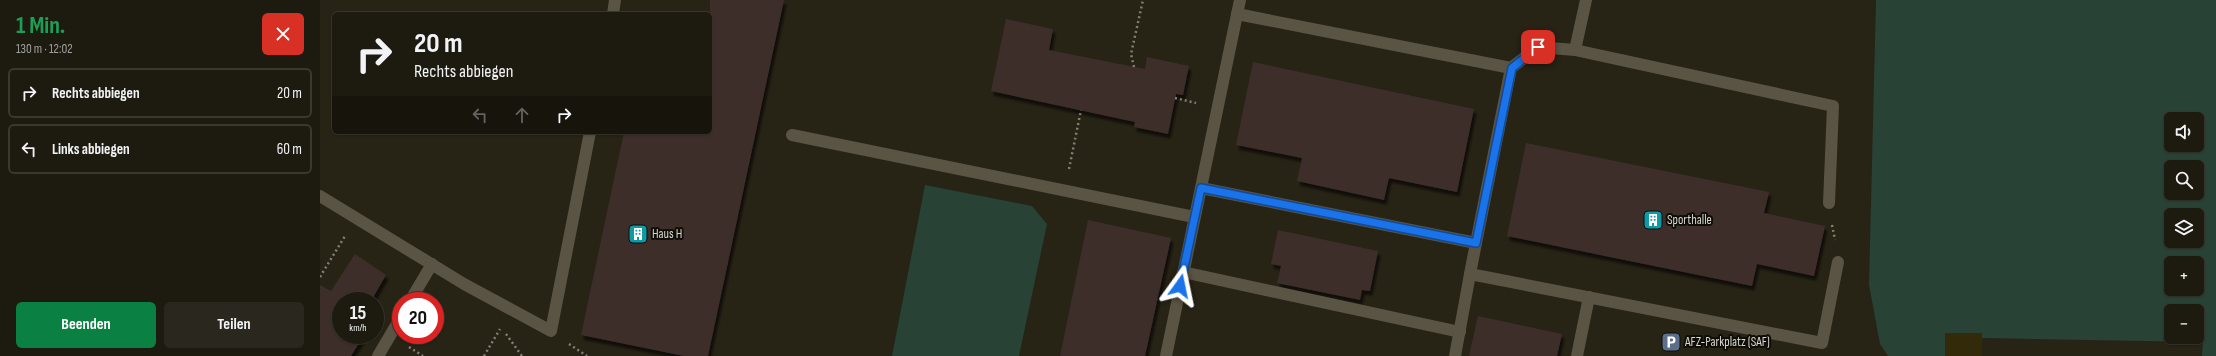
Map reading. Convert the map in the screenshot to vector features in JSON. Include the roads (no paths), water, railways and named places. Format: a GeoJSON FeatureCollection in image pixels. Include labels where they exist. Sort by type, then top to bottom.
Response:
{"type":"FeatureCollection","features":[{"type":"Feature","properties":{"kind":"lane"},"geometry":{"type":"LineString","coordinates":[[613,12],[615,0]]}},
{"type":"Feature","properties":{"kind":"lane"},"geometry":{"type":"LineString","coordinates":[[1166,356],[1240,0]]}},
{"type":"Feature","properties":{"kind":"lane"},"geometry":{"type":"LineString","coordinates":[[1575,50],[1586,0]]}},
{"type":"Feature","properties":{"kind":"lane"},"geometry":{"type":"LineString","coordinates":[[1237,14],[1512,68]]}},
{"type":"Feature","properties":{"kind":"lane"},"geometry":{"type":"LineString","coordinates":[[1455,356],[1476,243],[1512,68],[1538,47],[1575,50],[1833,106],[1829,202]]}},
{"type":"Feature","properties":{"kind":"lane"},"geometry":{"type":"LineString","coordinates":[[320,196],[464,284],[551,331],[590,134]]}},
{"type":"Feature","properties":{"kind":"lane"},"geometry":{"type":"LineString","coordinates":[[792,135],[1194,217]]}},
{"type":"Feature","properties":{"kind":"lane"},"geometry":{"type":"LineString","coordinates":[[1201,188],[1476,243]]}},
{"type":"Feature","properties":{"kind":"lane"},"geometry":{"type":"LineString","coordinates":[[1470,274],[1822,343],[1838,262]]}},
{"type":"Feature","properties":{"kind":"lane"},"geometry":{"type":"LineString","coordinates":[[415,292],[432,264]]}},
{"type":"Feature","properties":{"kind":"lane"},"geometry":{"type":"LineString","coordinates":[[1183,272],[1460,332]]}},
{"type":"Feature","properties":{"kind":"lane"},"geometry":{"type":"LineString","coordinates":[[1577,356],[1589,297]]}},
{"type":"Feature","properties":{"kind":"lane"},"geometry":{"type":"LineString","coordinates":[[378,356],[392,332]]}},
{"type":"Feature","properties":{"kind":"place","name":"Sporthalle"},"geometry":{"type":"Point","coordinates":[1653,220]}},
{"type":"Feature","properties":{"kind":"place","name":"Haus H"},"geometry":{"type":"Point","coordinates":[638,234]}},
{"type":"Feature","properties":{"kind":"place","name":"AFZ-Parkplatz (SAF)"},"geometry":{"type":"Point","coordinates":[1671,342]}}]}
